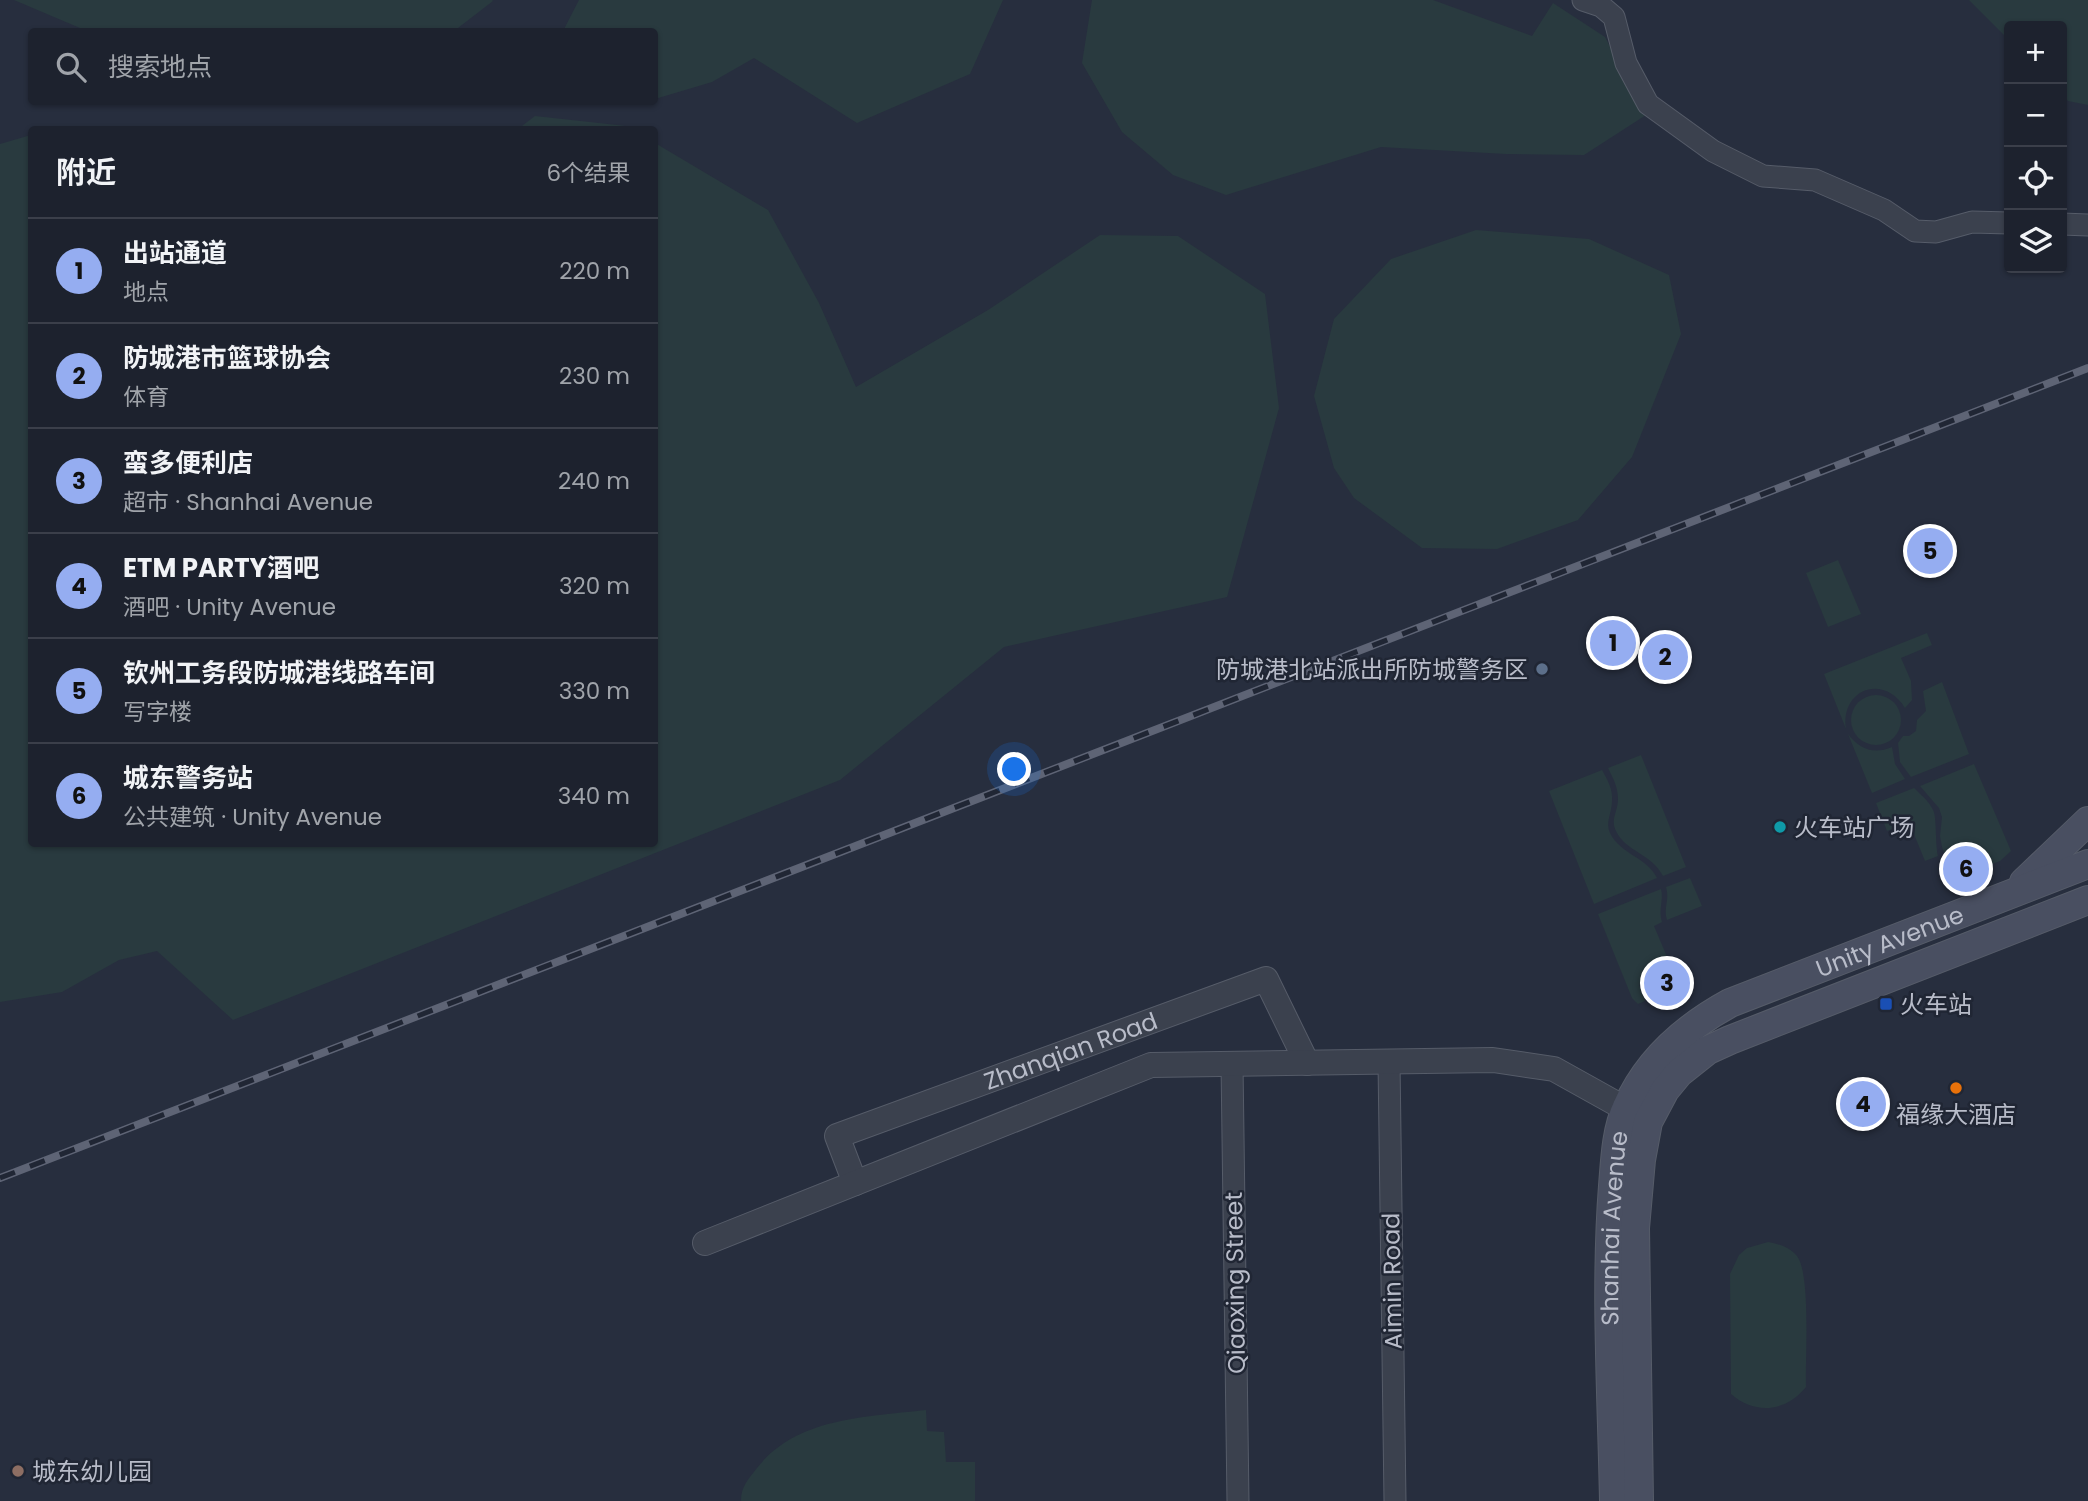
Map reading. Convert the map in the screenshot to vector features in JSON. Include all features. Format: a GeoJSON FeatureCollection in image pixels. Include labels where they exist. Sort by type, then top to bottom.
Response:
{"type":"FeatureCollection","features":[{"type":"Feature","properties":{"kind":"main road"},"geometry":{"type":"LineString","coordinates":[[2010,894],[2088,821]]}},
{"type":"Feature","properties":{"kind":"main road","name":"Unity Avenue"},"geometry":{"type":"LineString","coordinates":[[1730,1003],[2088,863]]}},
{"type":"Feature","properties":{"kind":"main road","name":"Unity Avenue"},"geometry":{"type":"LineString","coordinates":[[1742,1034],[2088,900]]}},
{"type":"Feature","properties":{"kind":"main road","name":"Shanhai Avenue"},"geometry":{"type":"LineString","coordinates":[[1639,1501],[1636,1228],[1641,1160],[1637,1116],[1644,1075],[1659,1056],[1691,1027],[1730,1003]]}},
{"type":"Feature","properties":{"kind":"main road","name":"Shanhai Avenue"},"geometry":{"type":"LineString","coordinates":[[1614,1501],[1610,1227],[1616,1156],[1637,1116],[1679,1073],[1708,1050],[1742,1034]]}},
{"type":"Feature","properties":{"kind":"street"},"geometry":{"type":"LineString","coordinates":[[1583,0],[1601,6],[1614,17],[1626,63],[1648,104],[1713,151],[1763,176],[1815,180],[1884,210],[1915,231],[1936,232],[1972,222],[2004,223]]}},
{"type":"Feature","properties":{"kind":"street"},"geometry":{"type":"LineString","coordinates":[[2067,224],[2088,225]]}},
{"type":"Feature","properties":{"kind":"street","name":"Zhanqian Road"},"geometry":{"type":"LineString","coordinates":[[855,1183],[836,1136],[1266,979],[1307,1063]]}},
{"type":"Feature","properties":{"kind":"street","name":"Zhanqian Road"},"geometry":{"type":"LineString","coordinates":[[705,1243],[1151,1065],[1493,1060],[1554,1069],[1637,1116]]}},
{"type":"Feature","properties":{"kind":"street","name":"Aimin Road"},"geometry":{"type":"LineString","coordinates":[[1390,1062],[1395,1501]]}},
{"type":"Feature","properties":{"kind":"street","name":"Qiaoxing Street"},"geometry":{"type":"LineString","coordinates":[[1233,1064],[1238,1501]]}},
{"type":"Feature","properties":{"kind":"shaded area"},"geometry":{"type":"Polygon","coordinates":[[[14,0],[493,1],[458,28],[80,28],[14,0]]]}},
{"type":"Feature","properties":{"kind":"shaded area"},"geometry":{"type":"Polygon","coordinates":[[[579,0],[1003,0],[970,74],[857,123],[754,58],[712,82],[658,98],[658,28],[565,28],[579,0]]]}},
{"type":"Feature","properties":{"kind":"shaded area"},"geometry":{"type":"Polygon","coordinates":[[[1092,0],[1433,0],[1532,36],[1553,3],[1605,37],[1646,115],[1584,155],[1381,147],[1226,195],[1173,175],[1122,132],[1082,63],[1092,0]]]}},
{"type":"Feature","properties":{"kind":"shaded area"},"geometry":{"type":"Polygon","coordinates":[[[1969,0],[2088,0],[2088,105],[2067,100],[2067,21],[2004,21],[2004,35],[1969,0]]]}},
{"type":"Feature","properties":{"kind":"shaded area"},"geometry":{"type":"Polygon","coordinates":[[[535,116],[626,126],[522,126],[535,116]]]}},
{"type":"Feature","properties":{"kind":"shaded area"},"geometry":{"type":"Polygon","coordinates":[[[28,136],[28,847],[658,847],[658,145],[768,210],[819,303],[856,387],[988,310],[1100,235],[1178,236],[1265,294],[1279,408],[1227,597],[1004,647],[840,780],[233,1020],[157,951],[119,960],[62,992],[0,1002],[0,144],[28,136]]]}},
{"type":"Feature","properties":{"kind":"shaded area"},"geometry":{"type":"Polygon","coordinates":[[[1476,230],[1589,239],[1669,275],[1681,334],[1632,457],[1578,520],[1497,549],[1422,548],[1354,498],[1334,468],[1314,396],[1334,319],[1391,259],[1476,230]]]}},
{"type":"Feature","properties":{"kind":"shaded area"},"geometry":{"type":"Polygon","coordinates":[[[1838,560],[1861,614],[1828,627],[1806,573],[1838,560]]]}},
{"type":"Feature","properties":{"kind":"shaded area"},"geometry":{"type":"Polygon","coordinates":[[[1927,633],[1932,645],[1901,658],[1911,681],[1912,700],[1905,708],[1896,697],[1886,691],[1865,690],[1850,704],[1846,715],[1846,729],[1824,674],[1927,633]]]}},
{"type":"Feature","properties":{"kind":"shaded area"},"geometry":{"type":"Polygon","coordinates":[[[1942,682],[1969,754],[1911,777],[1900,762],[1898,743],[1903,736],[1909,736],[1916,731],[1917,720],[1926,711],[1923,691],[1942,682]]]}},
{"type":"Feature","properties":{"kind":"shaded area"},"geometry":{"type":"Polygon","coordinates":[[[1866,696],[1886,696],[1900,710],[1900,730],[1886,744],[1866,744],[1852,730],[1852,710],[1866,696]]]}},
{"type":"Feature","properties":{"kind":"shaded area"},"geometry":{"type":"Polygon","coordinates":[[[1848,734],[1867,749],[1892,747],[1895,764],[1905,779],[1872,793],[1848,734]]]}},
{"type":"Feature","properties":{"kind":"shaded area"},"geometry":{"type":"Polygon","coordinates":[[[1641,755],[1686,867],[1663,876],[1652,862],[1620,838],[1614,827],[1618,795],[1608,768],[1641,755]]]}},
{"type":"Feature","properties":{"kind":"shaded area"},"geometry":{"type":"Polygon","coordinates":[[[1974,764],[2011,851],[2000,861],[1982,868],[1977,859],[1950,869],[1940,836],[1942,817],[1939,808],[1920,786],[1974,764]]]}},
{"type":"Feature","properties":{"kind":"shaded area"},"geometry":{"type":"Polygon","coordinates":[[[1602,770],[1612,793],[1608,825],[1610,833],[1621,846],[1647,865],[1657,878],[1594,904],[1549,791],[1602,770]]]}},
{"type":"Feature","properties":{"kind":"shaded area"},"geometry":{"type":"Polygon","coordinates":[[[1914,788],[1929,804],[1935,818],[1938,856],[1925,861],[1909,822],[1887,831],[1876,803],[1914,788]]]}},
{"type":"Feature","properties":{"kind":"shaded area"},"geometry":{"type":"Polygon","coordinates":[[[1690,878],[1702,906],[1667,920],[1666,887],[1690,878]]]}},
{"type":"Feature","properties":{"kind":"shaded area"},"geometry":{"type":"Polygon","coordinates":[[[1661,889],[1662,922],[1654,926],[1673,971],[1639,985],[1645,1001],[1638,1004],[1632,998],[1598,914],[1661,889]]]}},
{"type":"Feature","properties":{"kind":"shaded area"},"geometry":{"type":"Polygon","coordinates":[[[1768,1242],[1791,1250],[1801,1266],[1806,1298],[1806,1387],[1789,1402],[1760,1408],[1740,1401],[1731,1394],[1730,1274],[1739,1255],[1747,1248],[1768,1242]]]}},
{"type":"Feature","properties":{"kind":"shaded area"},"geometry":{"type":"Polygon","coordinates":[[[926,1410],[927,1431],[944,1432],[946,1462],[975,1462],[975,1501],[741,1501],[744,1487],[757,1468],[773,1451],[792,1438],[834,1422],[926,1410]]]}},
{"type":"Feature","properties":{"kind":"railway"},"geometry":{"type":"LineString","coordinates":[[0,1178],[2088,368]]}},
{"type":"Feature","properties":{"kind":"place","name":"钦州工务段防城港线路车间"},"geometry":{"type":"Point","coordinates":[1930,551]}},
{"type":"Feature","properties":{"kind":"place","name":"出站通道"},"geometry":{"type":"Point","coordinates":[1613,643]}},
{"type":"Feature","properties":{"kind":"place","name":"防城港市篮球协会"},"geometry":{"type":"Point","coordinates":[1665,657]}},
{"type":"Feature","properties":{"kind":"place","name":"防城港北站派出所防城警务区"},"geometry":{"type":"Point","coordinates":[1542,669]}},
{"type":"Feature","properties":{"kind":"place","name":"火车站广场"},"geometry":{"type":"Point","coordinates":[1780,827]}},
{"type":"Feature","properties":{"kind":"place","name":"城东警务站"},"geometry":{"type":"Point","coordinates":[1966,869]}},
{"type":"Feature","properties":{"kind":"place","name":"蛮多便利店"},"geometry":{"type":"Point","coordinates":[1667,983]}},
{"type":"Feature","properties":{"kind":"place","name":"火车站"},"geometry":{"type":"Point","coordinates":[1886,1004]}},
{"type":"Feature","properties":{"kind":"place","name":"福缘大酒店"},"geometry":{"type":"Point","coordinates":[1956,1088]}},
{"type":"Feature","properties":{"kind":"place","name":"ETM PARTY酒吧"},"geometry":{"type":"Point","coordinates":[1863,1104]}},
{"type":"Feature","properties":{"kind":"place","name":"城东幼儿园"},"geometry":{"type":"Point","coordinates":[18,1471]}}]}
